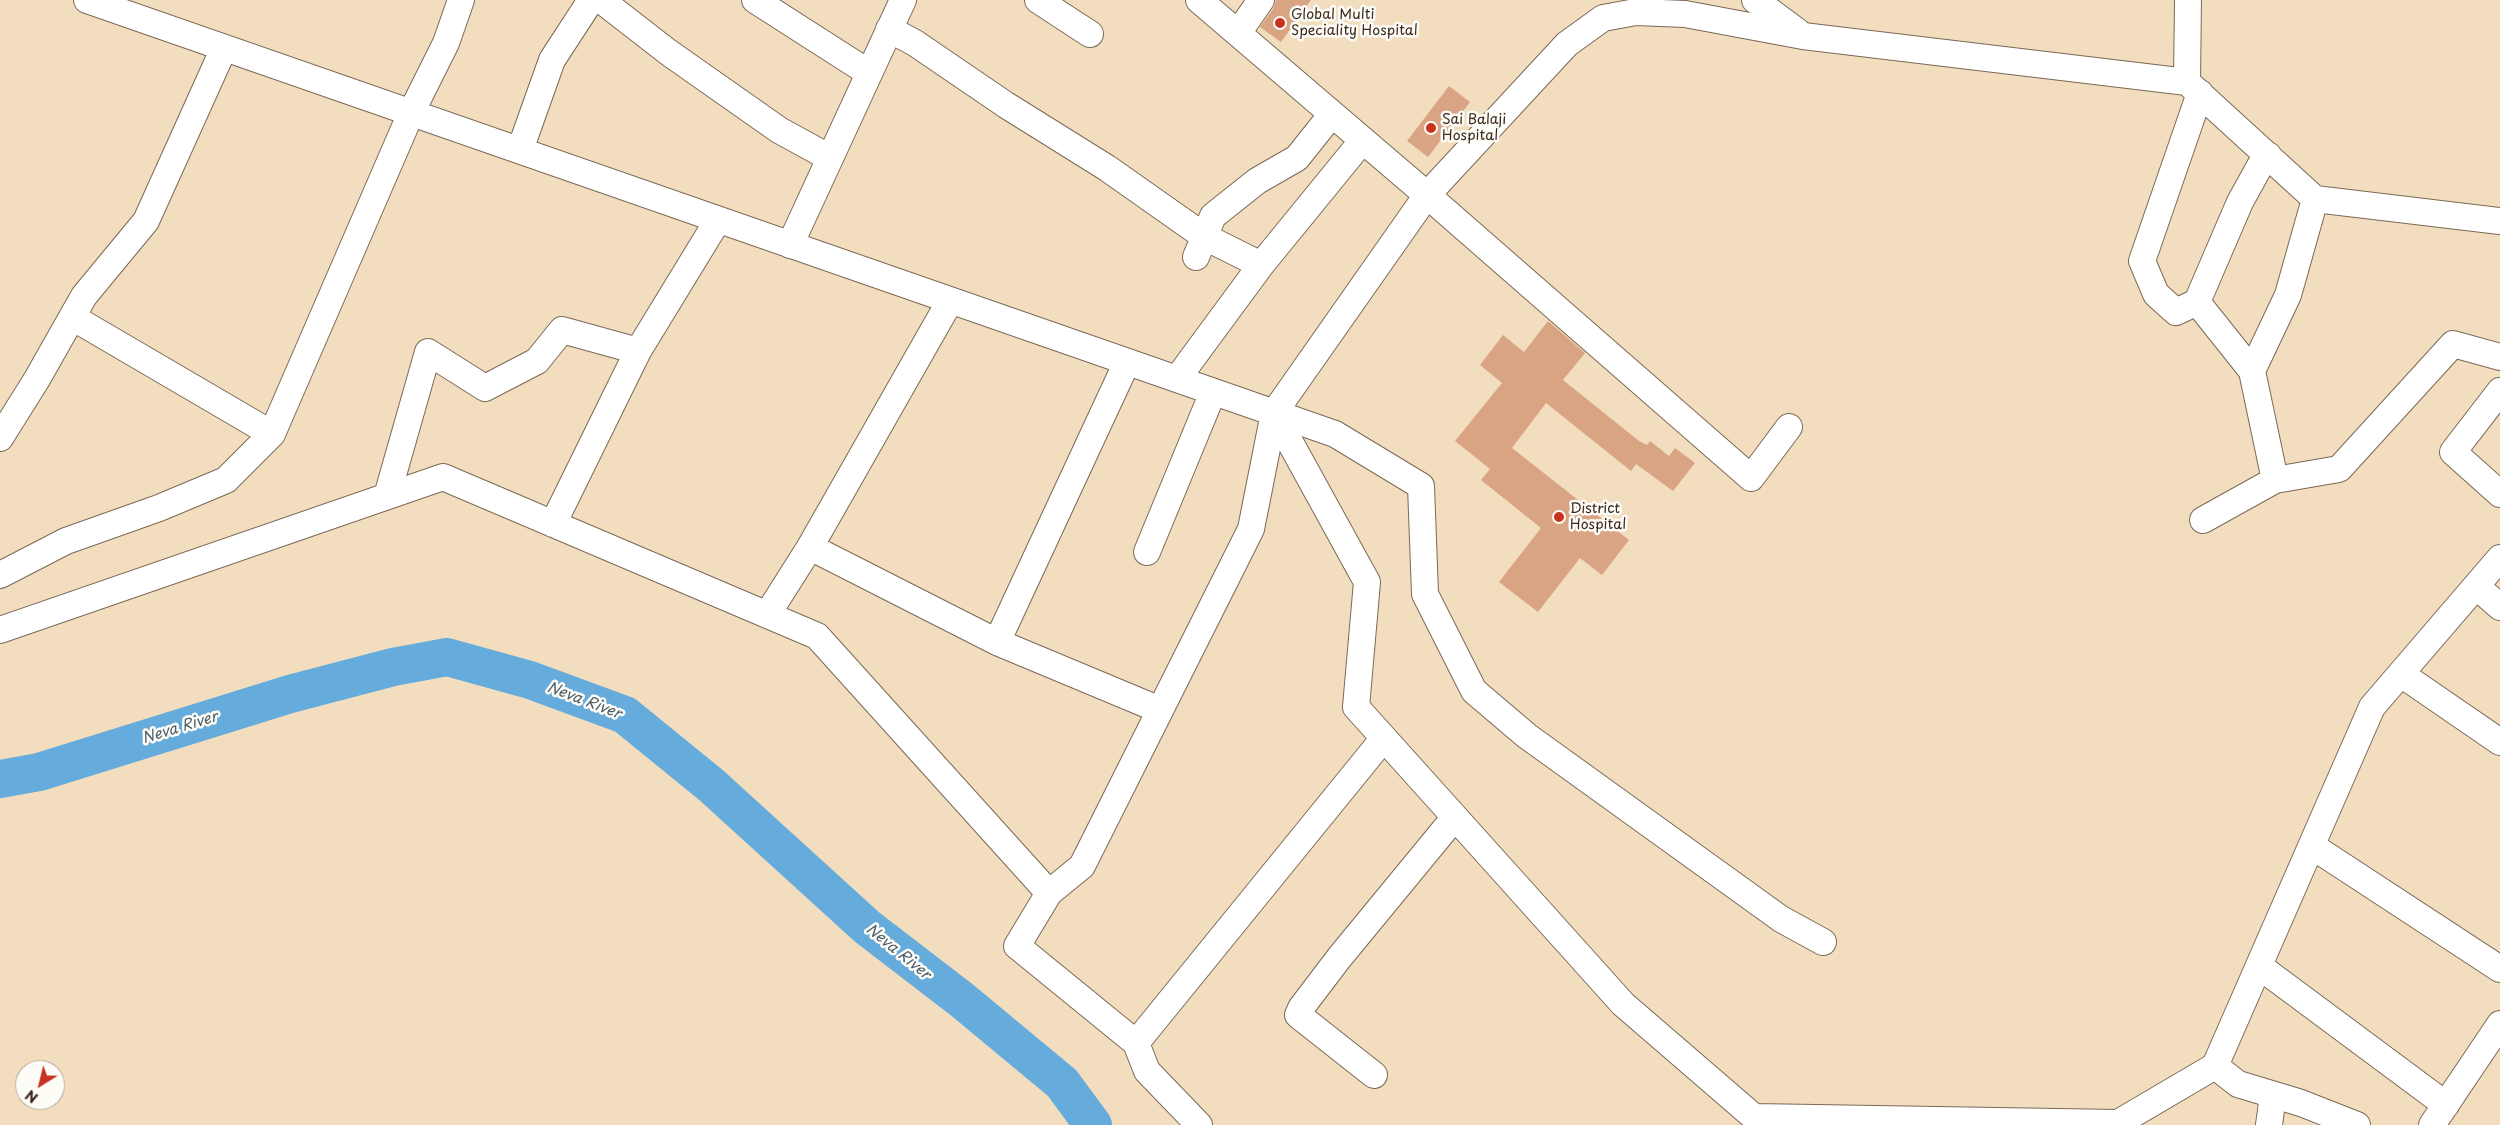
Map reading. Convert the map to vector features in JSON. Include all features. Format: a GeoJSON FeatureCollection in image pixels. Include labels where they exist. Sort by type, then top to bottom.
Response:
{"type":"FeatureCollection","features":[{"type":"Feature","properties":{"kind":"street"},"geometry":{"type":"LineString","coordinates":[[87,0],[1335,434],[1421,486],[1424,594],[1474,691],[1527,736],[1781,919],[1823,942]]}},
{"type":"Feature","properties":{"kind":"street"},"geometry":{"type":"LineString","coordinates":[[0,576],[66,541],[159,508],[226,480],[272,434],[411,113],[446,43],[461,0]]}},
{"type":"Feature","properties":{"kind":"street"},"geometry":{"type":"LineString","coordinates":[[520,150],[552,60],[591,0]]}},
{"type":"Feature","properties":{"kind":"street"},"geometry":{"type":"LineString","coordinates":[[601,0],[668,52],[779,130],[830,158]]}},
{"type":"Feature","properties":{"kind":"street"},"geometry":{"type":"LineString","coordinates":[[755,0],[869,73]]}},
{"type":"Feature","properties":{"kind":"street"},"geometry":{"type":"LineString","coordinates":[[790,245],[903,0]]}},
{"type":"Feature","properties":{"kind":"street"},"geometry":{"type":"LineString","coordinates":[[1038,0],[1090,34]]}},
{"type":"Feature","properties":{"kind":"street"},"geometry":{"type":"LineString","coordinates":[[1199,0],[1427,195],[1751,478],[1789,427]]}},
{"type":"Feature","properties":{"kind":"street"},"geometry":{"type":"LineString","coordinates":[[1238,33],[1261,0]]}},
{"type":"Feature","properties":{"kind":"street"},"geometry":{"type":"LineString","coordinates":[[2188,0],[2194,88],[2142,261],[2156,294],[2176,312],[2197,302],[2240,202],[2268,155]]}},
{"type":"Feature","properties":{"kind":"street"},"geometry":{"type":"LineString","coordinates":[[1768,4],[1802,36]]}},
{"type":"Feature","properties":{"kind":"street"},"geometry":{"type":"LineString","coordinates":[[1199,1125],[1147,1071],[1136,1043],[1017,946],[1048,893],[1082,866],[1252,529],[1274,414],[1427,195],[1567,44],[1603,18],[1636,12],[1685,14],[1802,36],[2194,88],[2315,199],[2500,221]]}},
{"type":"Feature","properties":{"kind":"street"},"geometry":{"type":"LineString","coordinates":[[889,29],[915,43],[1006,106],[1107,168],[1200,247],[1261,265]]}},
{"type":"Feature","properties":{"kind":"street"},"geometry":{"type":"LineString","coordinates":[[0,438],[84,296],[146,221],[224,48]]}},
{"type":"Feature","properties":{"kind":"street"},"geometry":{"type":"LineString","coordinates":[[1200,247],[1213,216],[1257,181],[1297,158],[1332,114]]}},
{"type":"Feature","properties":{"kind":"street"},"geometry":{"type":"LineString","coordinates":[[1177,379],[1261,265],[1363,140]]}},
{"type":"Feature","properties":{"kind":"street"},"geometry":{"type":"LineString","coordinates":[[2252,371],[2288,295],[2315,199]]}},
{"type":"Feature","properties":{"kind":"street"},"geometry":{"type":"LineString","coordinates":[[554,524],[638,351],[718,220]]}},
{"type":"Feature","properties":{"kind":"street"},"geometry":{"type":"LineString","coordinates":[[767,615],[810,547],[950,301]]}},
{"type":"Feature","properties":{"kind":"street"},"geometry":{"type":"LineString","coordinates":[[2197,302],[2252,371],[2275,480]]}},
{"type":"Feature","properties":{"kind":"street"},"geometry":{"type":"LineString","coordinates":[[72,317],[272,434]]}},
{"type":"Feature","properties":{"kind":"street"},"geometry":{"type":"LineString","coordinates":[[387,496],[428,352],[485,388],[537,361],[562,330],[638,351]]}},
{"type":"Feature","properties":{"kind":"street"},"geometry":{"type":"LineString","coordinates":[[2203,520],[2275,480],[2339,469],[2453,344],[2500,357]]}},
{"type":"Feature","properties":{"kind":"street"},"geometry":{"type":"LineString","coordinates":[[998,642],[1127,362]]}},
{"type":"Feature","properties":{"kind":"street"},"geometry":{"type":"LineString","coordinates":[[2500,391],[2453,452],[2500,494]]}},
{"type":"Feature","properties":{"kind":"street"},"geometry":{"type":"LineString","coordinates":[[1147,552],[1213,392]]}},
{"type":"Feature","properties":{"kind":"street"},"geometry":{"type":"LineString","coordinates":[[1274,414],[1367,582],[1356,707],[1623,1004],[1753,1121],[2118,1123],[2140,1116],[2216,1066],[2372,708],[2500,558]]}},
{"type":"Feature","properties":{"kind":"street"},"geometry":{"type":"LineString","coordinates":[[0,630],[443,477],[817,636],[1048,893]]}},
{"type":"Feature","properties":{"kind":"street"},"geometry":{"type":"LineString","coordinates":[[810,547],[998,642],[1160,710]]}},
{"type":"Feature","properties":{"kind":"street"},"geometry":{"type":"LineString","coordinates":[[2476,586],[2500,607]]}},
{"type":"Feature","properties":{"kind":"street"},"geometry":{"type":"LineString","coordinates":[[2401,674],[2500,742]]}},
{"type":"Feature","properties":{"kind":"street"},"geometry":{"type":"LineString","coordinates":[[1136,1043],[1384,738]]}},
{"type":"Feature","properties":{"kind":"street"},"geometry":{"type":"LineString","coordinates":[[1374,1074],[1298,1015],[1301,1008],[1339,958],[1455,817]]}},
{"type":"Feature","properties":{"kind":"street"},"geometry":{"type":"LineString","coordinates":[[2312,846],[2500,969]]}},
{"type":"Feature","properties":{"kind":"street"},"geometry":{"type":"LineString","coordinates":[[2259,966],[2439,1115],[2500,1024]]}},
{"type":"Feature","properties":{"kind":"street"},"geometry":{"type":"LineString","coordinates":[[2216,1066],[2238,1084],[2357,1125]]}},
{"type":"Feature","properties":{"kind":"street"},"geometry":{"type":"LineString","coordinates":[[2269,1125],[2273,1095]]}},
{"type":"Feature","properties":{"kind":"building"},"geometry":{"type":"Polygon","coordinates":[[[1276,0],[1311,0],[1281,42],[1260,27],[1273,9],[1276,0]]]}},
{"type":"Feature","properties":{"kind":"building"},"geometry":{"type":"Polygon","coordinates":[[[1449,86],[1470,102],[1428,157],[1407,141],[1449,86]]]}},
{"type":"Feature","properties":{"kind":"building"},"geometry":{"type":"Polygon","coordinates":[[[1548,321],[1585,353],[1563,380],[1639,441],[1647,445],[1650,441],[1669,456],[1675,448],[1695,463],[1673,491],[1636,464],[1631,471],[1546,403],[1512,448],[1629,540],[1602,575],[1580,558],[1538,612],[1499,582],[1541,528],[1481,480],[1490,469],[1455,441],[1502,383],[1480,365],[1503,335],[1524,352],[1548,321]]]}},
{"type":"Feature","properties":{"kind":"waterway","name":"Neva River"},"geometry":{"type":"LineString","coordinates":[[0,779],[39,772],[290,694],[393,667],[447,657],[530,680],[625,715],[711,785],[867,927],[962,1000],[1062,1083],[1093,1125]]}},
{"type":"Feature","properties":{"kind":"place","name":"Global Multi Speciality Hospital"},"geometry":{"type":"Point","coordinates":[1280,23]}},
{"type":"Feature","properties":{"kind":"place","name":"Sai Balaji Hospital"},"geometry":{"type":"Point","coordinates":[1431,128]}},
{"type":"Feature","properties":{"kind":"place","name":"District Hospital"},"geometry":{"type":"Point","coordinates":[1559,517]}}]}
